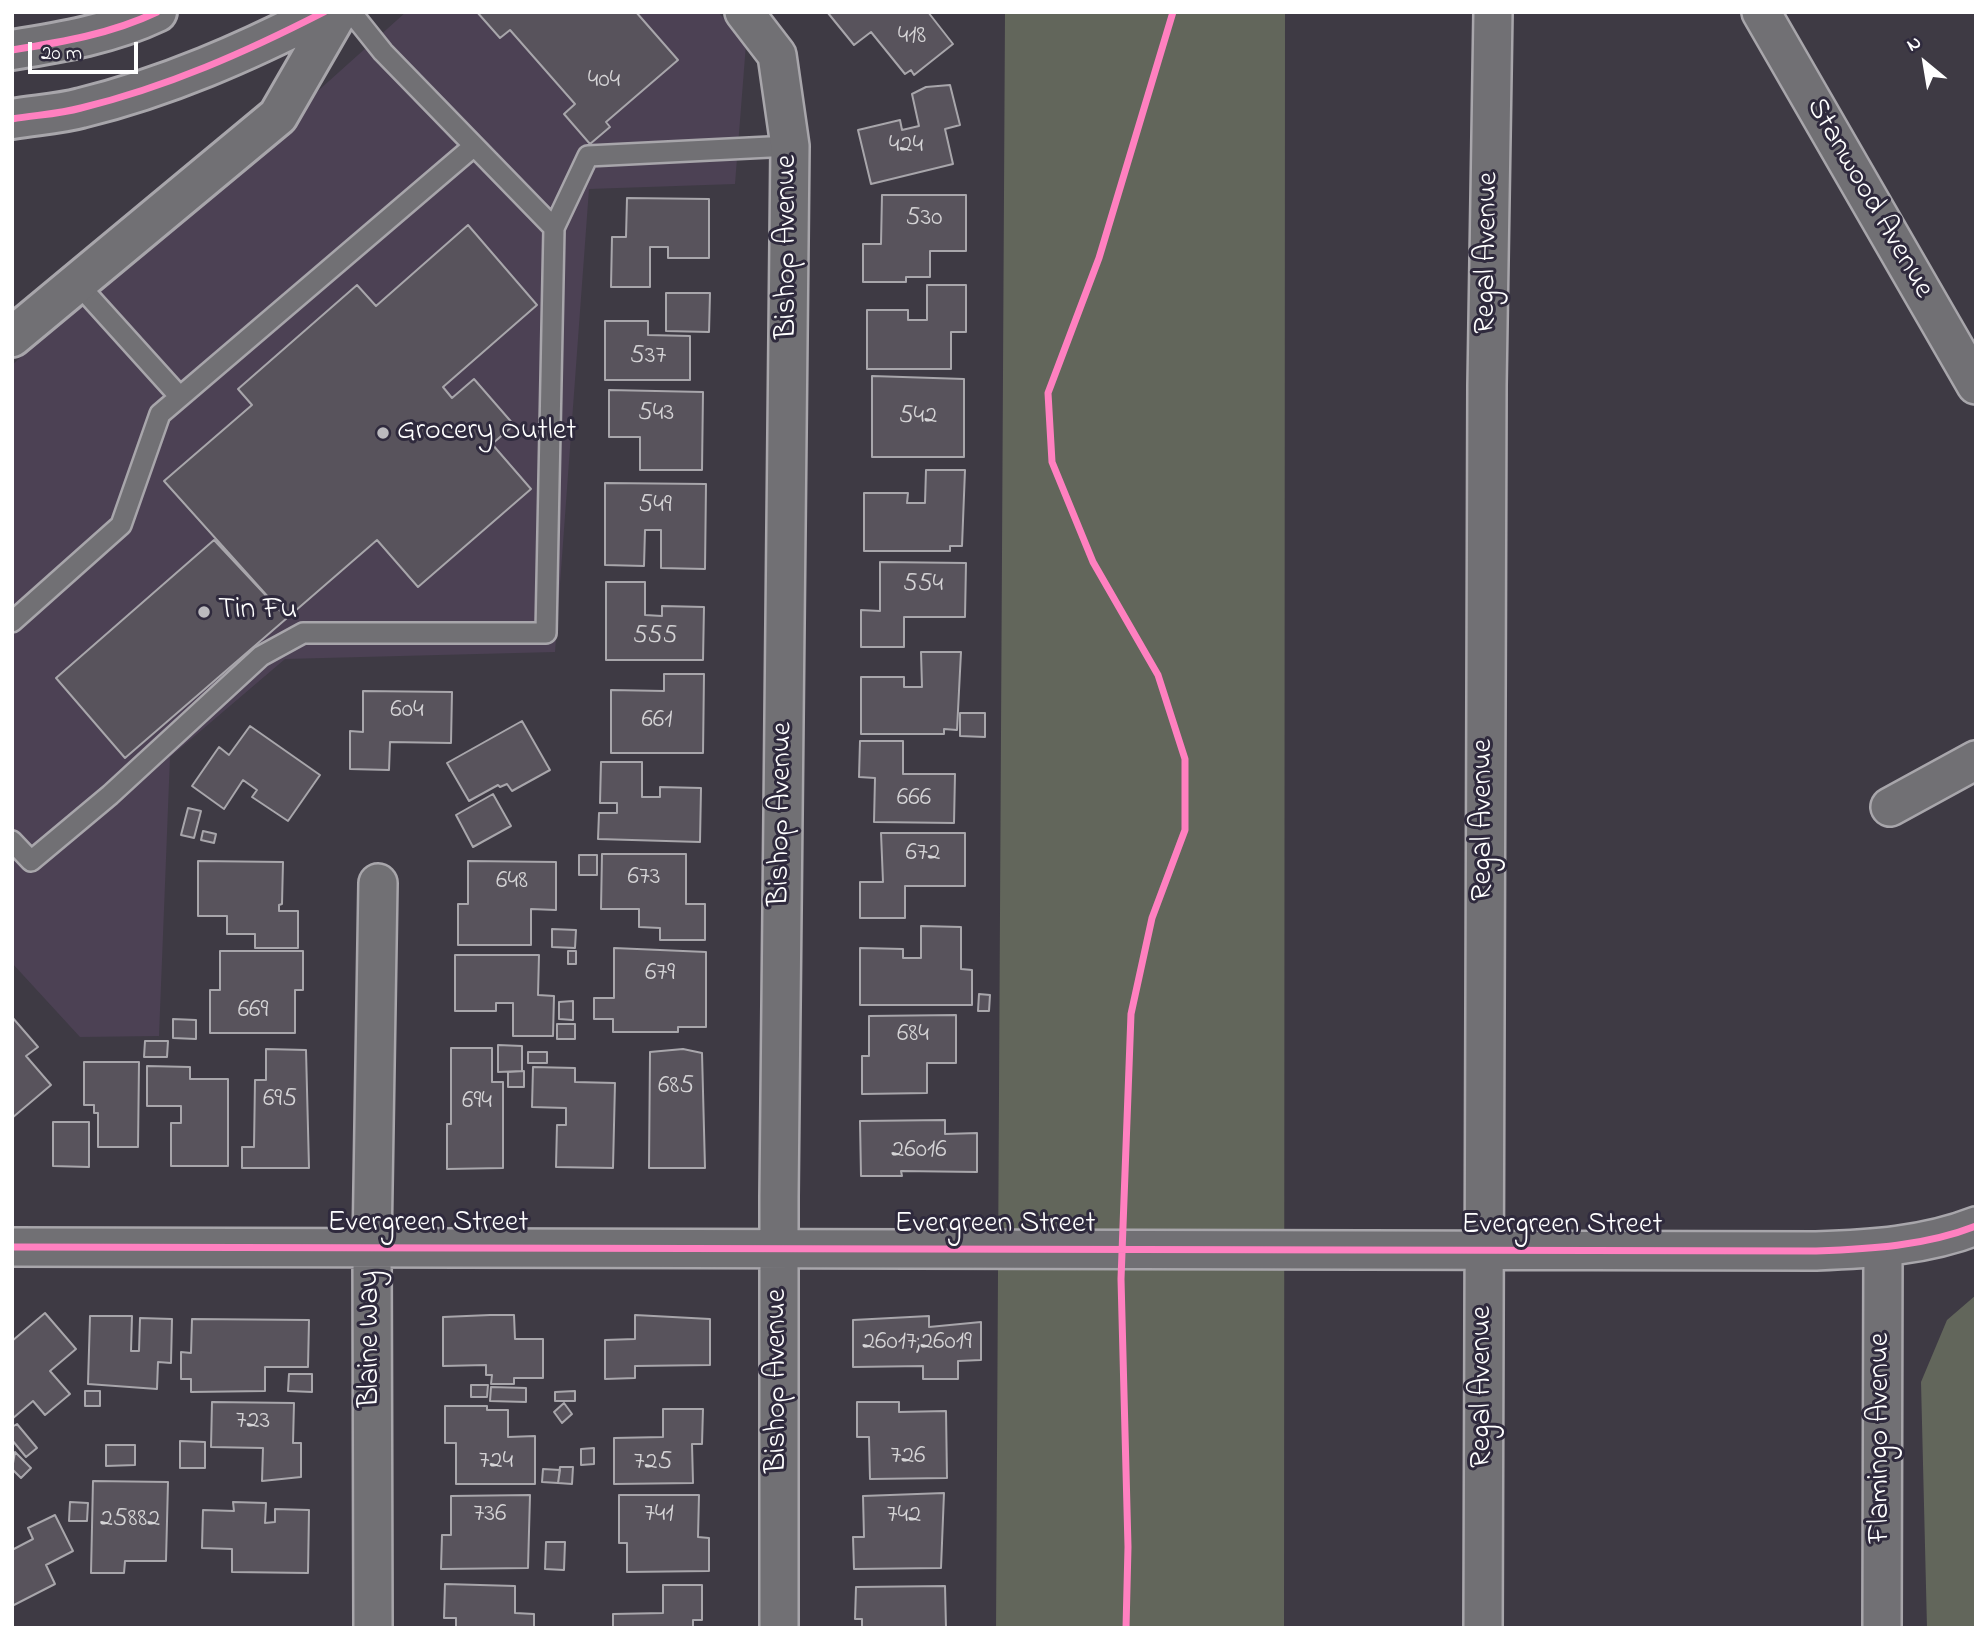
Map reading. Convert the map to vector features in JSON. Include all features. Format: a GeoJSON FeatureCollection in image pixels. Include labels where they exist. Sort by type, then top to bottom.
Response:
{"type":"FeatureCollection","features":[{"type":"Feature","properties":{"kind":"main road"},"geometry":{"type":"LineString","coordinates":[[12,50],[73,40],[132,24],[158,12]]}},
{"type":"Feature","properties":{"kind":"main road"},"geometry":{"type":"LineString","coordinates":[[12,119],[79,109],[160,85],[243,53],[324,12]]}},
{"type":"Feature","properties":{"kind":"main road"},"geometry":{"type":"LineString","coordinates":[[12,337],[278,116],[338,12]]}},
{"type":"Feature","properties":{"kind":"street","name":"Regal Avenue"},"geometry":{"type":"LineString","coordinates":[[1483,1628],[1487,385],[1493,12]]}},
{"type":"Feature","properties":{"kind":"street","name":"Stanwood Avenue"},"geometry":{"type":"LineString","coordinates":[[1761,12],[1976,385]]}},
{"type":"Feature","properties":{"kind":"street","name":"Bishop Avenue"},"geometry":{"type":"LineString","coordinates":[[753,15],[777,55],[790,146],[779,1248],[779,1628]]}},
{"type":"Feature","properties":{"kind":"street"},"geometry":{"type":"LineString","coordinates":[[1890,807],[1976,760]]}},
{"type":"Feature","properties":{"kind":"street","name":"Blaine Way"},"geometry":{"type":"LineString","coordinates":[[373,1628],[372,1248],[378,883]]}},
{"type":"Feature","properties":{"kind":"street","name":"Evergreen Street"},"geometry":{"type":"LineString","coordinates":[[12,1247],[1484,1250],[1883,1248],[1954,1234],[1976,1226]]}},
{"type":"Feature","properties":{"kind":"street","name":"Flamingo Avenue"},"geometry":{"type":"LineString","coordinates":[[1882,1628],[1883,1248]]}},
{"type":"Feature","properties":{"kind":"lane"},"geometry":{"type":"LineString","coordinates":[[351,12],[383,52],[554,228]]}},
{"type":"Feature","properties":{"kind":"lane"},"geometry":{"type":"LineString","coordinates":[[12,621],[121,525],[160,414],[474,146]]}},
{"type":"Feature","properties":{"kind":"lane"},"geometry":{"type":"LineString","coordinates":[[12,841],[31,861],[110,795],[261,656],[303,633],[546,633],[554,228],[587,156],[790,146]]}},
{"type":"Feature","properties":{"kind":"lane"},"geometry":{"type":"LineString","coordinates":[[78,284],[180,397]]}},
{"type":"Feature","properties":{"kind":"shaded area"},"geometry":{"type":"Polygon","coordinates":[[[406,12],[718,12],[746,44],[735,184],[589,189],[555,652],[285,659],[170,757],[159,1036],[80,1037],[12,963],[12,365],[406,12]]]}},
{"type":"Feature","properties":{"kind":"shaded area"},"geometry":{"type":"Polygon","coordinates":[[[1005,12],[1285,12],[1284,1628],[996,1628],[1005,12]]]}},
{"type":"Feature","properties":{"kind":"shaded area"},"geometry":{"type":"Polygon","coordinates":[[[1976,1295],[1976,1628],[1927,1628],[1921,1382],[1947,1320],[1976,1295]]]}},
{"type":"Feature","properties":{"kind":"building"},"geometry":{"type":"Polygon","coordinates":[[[477,12],[636,12],[678,60],[606,122],[610,127],[590,144],[564,114],[575,104],[510,30],[500,38],[477,12]]]}},
{"type":"Feature","properties":{"kind":"building"},"geometry":{"type":"Polygon","coordinates":[[[928,12],[953,44],[914,75],[911,70],[905,74],[871,32],[854,45],[828,13],[928,12]]]}},
{"type":"Feature","properties":{"kind":"building"},"geometry":{"type":"Polygon","coordinates":[[[950,85],[960,125],[945,129],[953,164],[871,184],[858,130],[900,120],[902,130],[919,126],[912,94],[926,87],[950,85]]]}},
{"type":"Feature","properties":{"kind":"building"},"geometry":{"type":"Polygon","coordinates":[[[882,195],[966,195],[966,251],[930,251],[930,277],[906,277],[906,282],[863,282],[863,244],[881,244],[882,195]]]}},
{"type":"Feature","properties":{"kind":"building"},"geometry":{"type":"Polygon","coordinates":[[[627,198],[709,199],[709,258],[668,258],[668,247],[650,247],[650,287],[611,287],[612,237],[626,237],[627,198]]]}},
{"type":"Feature","properties":{"kind":"building"},"geometry":{"type":"Polygon","coordinates":[[[468,225],[537,305],[443,387],[452,398],[474,379],[514,425],[492,444],[531,489],[418,587],[377,540],[287,618],[164,481],[252,405],[238,389],[357,285],[376,306],[468,225]]]}},
{"type":"Feature","properties":{"kind":"building"},"geometry":{"type":"Polygon","coordinates":[[[927,285],[966,285],[966,332],[951,332],[951,369],[867,369],[867,310],[908,310],[908,320],[927,320],[927,285]]]}},
{"type":"Feature","properties":{"kind":"building"},"geometry":{"type":"Polygon","coordinates":[[[666,293],[710,293],[709,332],[666,331],[666,293]]]}},
{"type":"Feature","properties":{"kind":"building"},"geometry":{"type":"Polygon","coordinates":[[[605,321],[648,321],[648,335],[690,336],[690,380],[605,380],[605,321]]]}},
{"type":"Feature","properties":{"kind":"building"},"geometry":{"type":"Polygon","coordinates":[[[872,376],[964,379],[964,457],[872,457],[872,376]]]}},
{"type":"Feature","properties":{"kind":"building"},"geometry":{"type":"Polygon","coordinates":[[[609,390],[703,392],[702,470],[640,470],[640,437],[609,437],[609,390]]]}},
{"type":"Feature","properties":{"kind":"building"},"geometry":{"type":"Polygon","coordinates":[[[926,470],[965,470],[962,546],[950,546],[950,551],[864,551],[864,493],[908,493],[907,503],[925,503],[926,470]]]}},
{"type":"Feature","properties":{"kind":"building"},"geometry":{"type":"Polygon","coordinates":[[[605,483],[706,484],[705,569],[661,568],[661,530],[645,530],[644,566],[605,565],[605,483]]]}},
{"type":"Feature","properties":{"kind":"building"},"geometry":{"type":"Polygon","coordinates":[[[214,540],[287,618],[125,758],[56,678],[214,540]]]}},
{"type":"Feature","properties":{"kind":"building"},"geometry":{"type":"Polygon","coordinates":[[[880,562],[966,563],[965,617],[904,617],[904,647],[861,647],[861,610],[880,611],[880,562]]]}},
{"type":"Feature","properties":{"kind":"building"},"geometry":{"type":"Polygon","coordinates":[[[606,582],[645,582],[645,615],[662,616],[662,606],[704,607],[703,660],[606,660],[606,582]]]}},
{"type":"Feature","properties":{"kind":"building"},"geometry":{"type":"Polygon","coordinates":[[[921,652],[961,652],[957,730],[944,729],[944,734],[861,734],[861,677],[904,677],[904,687],[922,687],[921,652]]]}},
{"type":"Feature","properties":{"kind":"building"},"geometry":{"type":"Polygon","coordinates":[[[664,674],[704,674],[703,753],[611,753],[611,690],[664,691],[664,674]]]}},
{"type":"Feature","properties":{"kind":"building"},"geometry":{"type":"Polygon","coordinates":[[[363,691],[452,692],[451,743],[390,742],[389,770],[350,769],[350,731],[363,732],[363,691]]]}},
{"type":"Feature","properties":{"kind":"building"},"geometry":{"type":"Polygon","coordinates":[[[960,713],[985,713],[985,737],[960,736],[960,713]]]}},
{"type":"Feature","properties":{"kind":"building"},"geometry":{"type":"Polygon","coordinates":[[[522,721],[550,770],[512,791],[507,784],[500,787],[498,785],[469,801],[447,763],[522,721]]]}},
{"type":"Feature","properties":{"kind":"building"},"geometry":{"type":"Polygon","coordinates":[[[250,726],[320,775],[288,821],[252,797],[257,790],[243,780],[224,809],[192,786],[219,747],[229,755],[250,726]]]}},
{"type":"Feature","properties":{"kind":"building"},"geometry":{"type":"Polygon","coordinates":[[[860,741],[903,741],[903,774],[955,774],[954,823],[874,822],[875,778],[859,777],[860,741]]]}},
{"type":"Feature","properties":{"kind":"building"},"geometry":{"type":"Polygon","coordinates":[[[601,762],[642,762],[642,797],[660,797],[660,787],[701,788],[700,842],[598,839],[599,813],[617,813],[617,803],[600,803],[601,762]]]}},
{"type":"Feature","properties":{"kind":"building"},"geometry":{"type":"Polygon","coordinates":[[[493,794],[511,826],[473,847],[456,815],[493,794]]]}},
{"type":"Feature","properties":{"kind":"building"},"geometry":{"type":"Polygon","coordinates":[[[188,808],[201,811],[194,838],[181,835],[188,808]]]}},
{"type":"Feature","properties":{"kind":"building"},"geometry":{"type":"Polygon","coordinates":[[[203,831],[216,834],[214,843],[201,840],[203,831]]]}},
{"type":"Feature","properties":{"kind":"building"},"geometry":{"type":"Polygon","coordinates":[[[881,833],[965,833],[965,886],[905,886],[905,918],[860,918],[860,882],[883,882],[881,833]]]}},
{"type":"Feature","properties":{"kind":"building"},"geometry":{"type":"Polygon","coordinates":[[[602,854],[686,854],[686,904],[705,904],[705,940],[660,940],[660,928],[639,927],[639,909],[601,909],[602,854]]]}},
{"type":"Feature","properties":{"kind":"building"},"geometry":{"type":"Polygon","coordinates":[[[579,855],[597,855],[597,875],[579,875],[579,855]]]}},
{"type":"Feature","properties":{"kind":"building"},"geometry":{"type":"Polygon","coordinates":[[[198,861],[283,862],[282,904],[279,905],[279,911],[298,911],[298,948],[255,948],[255,934],[227,934],[227,916],[198,916],[198,861]]]}},
{"type":"Feature","properties":{"kind":"building"},"geometry":{"type":"Polygon","coordinates":[[[468,861],[556,862],[556,910],[531,909],[531,945],[458,945],[458,904],[468,904],[468,861]]]}},
{"type":"Feature","properties":{"kind":"building"},"geometry":{"type":"Polygon","coordinates":[[[921,926],[961,927],[961,969],[972,970],[972,1005],[860,1005],[860,948],[903,949],[903,958],[921,958],[921,926]]]}},
{"type":"Feature","properties":{"kind":"building"},"geometry":{"type":"Polygon","coordinates":[[[552,929],[576,930],[575,948],[552,947],[552,929]]]}},
{"type":"Feature","properties":{"kind":"building"},"geometry":{"type":"Polygon","coordinates":[[[614,948],[706,952],[706,1027],[678,1027],[678,1032],[613,1032],[613,1019],[594,1019],[594,998],[614,998],[614,948]]]}},
{"type":"Feature","properties":{"kind":"building"},"geometry":{"type":"Polygon","coordinates":[[[220,951],[303,951],[303,990],[295,990],[295,1033],[210,1033],[210,990],[220,990],[220,951]]]}},
{"type":"Feature","properties":{"kind":"building"},"geometry":{"type":"Polygon","coordinates":[[[568,951],[576,951],[576,964],[568,964],[568,951]]]}},
{"type":"Feature","properties":{"kind":"building"},"geometry":{"type":"Polygon","coordinates":[[[455,955],[539,955],[538,995],[554,996],[553,1036],[513,1036],[513,1003],[496,1003],[496,1011],[455,1011],[455,955]]]}},
{"type":"Feature","properties":{"kind":"building"},"geometry":{"type":"Polygon","coordinates":[[[979,994],[990,995],[989,1011],[978,1011],[979,994]]]}},
{"type":"Feature","properties":{"kind":"building"},"geometry":{"type":"Polygon","coordinates":[[[573,1001],[573,1020],[559,1019],[559,1002],[573,1001]]]}},
{"type":"Feature","properties":{"kind":"building"},"geometry":{"type":"Polygon","coordinates":[[[956,1015],[956,1063],[927,1063],[927,1093],[862,1094],[862,1056],[869,1056],[869,1016],[956,1015]]]}},
{"type":"Feature","properties":{"kind":"building"},"geometry":{"type":"Polygon","coordinates":[[[12,1017],[38,1047],[26,1056],[51,1085],[12,1118],[12,1017]]]}},
{"type":"Feature","properties":{"kind":"building"},"geometry":{"type":"Polygon","coordinates":[[[173,1019],[196,1020],[196,1039],[173,1038],[173,1019]]]}},
{"type":"Feature","properties":{"kind":"building"},"geometry":{"type":"Polygon","coordinates":[[[557,1024],[575,1024],[575,1039],[557,1039],[557,1024]]]}},
{"type":"Feature","properties":{"kind":"building"},"geometry":{"type":"Polygon","coordinates":[[[145,1041],[168,1041],[167,1057],[144,1057],[145,1041]]]}},
{"type":"Feature","properties":{"kind":"building"},"geometry":{"type":"Polygon","coordinates":[[[498,1045],[522,1046],[522,1071],[498,1072],[498,1045]]]}},
{"type":"Feature","properties":{"kind":"building"},"geometry":{"type":"Polygon","coordinates":[[[451,1048],[492,1048],[492,1082],[503,1082],[503,1168],[447,1169],[447,1124],[451,1124],[451,1048]]]}},
{"type":"Feature","properties":{"kind":"building"},"geometry":{"type":"Polygon","coordinates":[[[266,1049],[306,1050],[309,1168],[242,1168],[242,1147],[254,1147],[255,1080],[266,1080],[266,1049]]]}},
{"type":"Feature","properties":{"kind":"building"},"geometry":{"type":"Polygon","coordinates":[[[683,1049],[702,1053],[705,1168],[649,1168],[650,1052],[683,1049]]]}},
{"type":"Feature","properties":{"kind":"building"},"geometry":{"type":"Polygon","coordinates":[[[528,1052],[547,1052],[547,1063],[528,1063],[528,1052]]]}},
{"type":"Feature","properties":{"kind":"building"},"geometry":{"type":"Polygon","coordinates":[[[84,1062],[139,1062],[138,1147],[98,1147],[98,1113],[94,1113],[94,1105],[84,1105],[84,1062]]]}},
{"type":"Feature","properties":{"kind":"building"},"geometry":{"type":"Polygon","coordinates":[[[147,1066],[190,1067],[190,1079],[228,1079],[228,1166],[171,1166],[171,1123],[181,1123],[181,1106],[147,1106],[147,1066]]]}},
{"type":"Feature","properties":{"kind":"building"},"geometry":{"type":"Polygon","coordinates":[[[533,1067],[575,1068],[575,1082],[615,1083],[613,1168],[556,1167],[557,1125],[566,1125],[566,1108],[532,1107],[533,1067]]]}},
{"type":"Feature","properties":{"kind":"building"},"geometry":{"type":"Polygon","coordinates":[[[524,1071],[524,1087],[508,1087],[508,1072],[524,1071]]]}},
{"type":"Feature","properties":{"kind":"building"},"geometry":{"type":"Polygon","coordinates":[[[945,1120],[945,1134],[977,1133],[977,1172],[901,1171],[902,1176],[861,1176],[860,1121],[945,1120]]]}},
{"type":"Feature","properties":{"kind":"building"},"geometry":{"type":"Polygon","coordinates":[[[53,1122],[89,1122],[89,1167],[53,1166],[53,1122]]]}},
{"type":"Feature","properties":{"kind":"building"},"geometry":{"type":"Polygon","coordinates":[[[45,1313],[76,1349],[50,1371],[70,1394],[45,1415],[33,1401],[12,1419],[12,1341],[45,1313]]]}},
{"type":"Feature","properties":{"kind":"building"},"geometry":{"type":"Polygon","coordinates":[[[514,1315],[515,1339],[543,1339],[543,1378],[514,1378],[514,1384],[491,1384],[492,1375],[486,1375],[486,1365],[443,1366],[443,1317],[514,1315]]]}},
{"type":"Feature","properties":{"kind":"building"},"geometry":{"type":"Polygon","coordinates":[[[635,1315],[710,1319],[710,1365],[635,1366],[635,1378],[605,1379],[605,1340],[635,1339],[635,1315]]]}},
{"type":"Feature","properties":{"kind":"building"},"geometry":{"type":"Polygon","coordinates":[[[90,1316],[132,1316],[131,1351],[139,1351],[140,1318],[172,1319],[171,1363],[158,1362],[157,1389],[88,1384],[90,1316]]]}},
{"type":"Feature","properties":{"kind":"building"},"geometry":{"type":"Polygon","coordinates":[[[929,1316],[929,1327],[981,1322],[981,1360],[958,1361],[958,1379],[923,1379],[923,1366],[853,1367],[853,1320],[929,1316]]]}},
{"type":"Feature","properties":{"kind":"building"},"geometry":{"type":"Polygon","coordinates":[[[192,1319],[309,1320],[308,1367],[265,1367],[265,1391],[191,1392],[191,1379],[181,1379],[181,1352],[191,1353],[192,1319]]]}},
{"type":"Feature","properties":{"kind":"building"},"geometry":{"type":"Polygon","coordinates":[[[289,1374],[312,1374],[312,1392],[288,1391],[289,1374]]]}},
{"type":"Feature","properties":{"kind":"building"},"geometry":{"type":"Polygon","coordinates":[[[471,1385],[488,1385],[487,1397],[471,1397],[471,1385]]]}},
{"type":"Feature","properties":{"kind":"building"},"geometry":{"type":"Polygon","coordinates":[[[491,1387],[526,1388],[526,1402],[490,1401],[491,1387]]]}},
{"type":"Feature","properties":{"kind":"building"},"geometry":{"type":"Polygon","coordinates":[[[85,1391],[100,1391],[100,1406],[85,1406],[85,1391]]]}},
{"type":"Feature","properties":{"kind":"building"},"geometry":{"type":"Polygon","coordinates":[[[575,1391],[575,1401],[555,1401],[555,1392],[575,1391]]]}},
{"type":"Feature","properties":{"kind":"building"},"geometry":{"type":"Polygon","coordinates":[[[212,1402],[294,1403],[293,1443],[301,1443],[301,1477],[262,1481],[263,1448],[211,1447],[212,1402]]]}},
{"type":"Feature","properties":{"kind":"building"},"geometry":{"type":"Polygon","coordinates":[[[857,1402],[899,1402],[899,1412],[946,1411],[947,1478],[870,1479],[869,1437],[857,1437],[857,1402]]]}},
{"type":"Feature","properties":{"kind":"building"},"geometry":{"type":"Polygon","coordinates":[[[564,1403],[572,1414],[562,1423],[554,1412],[564,1403]]]}},
{"type":"Feature","properties":{"kind":"building"},"geometry":{"type":"Polygon","coordinates":[[[445,1406],[487,1406],[487,1410],[508,1410],[508,1437],[535,1436],[535,1484],[456,1484],[456,1443],[445,1443],[445,1406]]]}},
{"type":"Feature","properties":{"kind":"building"},"geometry":{"type":"Polygon","coordinates":[[[663,1409],[703,1409],[702,1444],[692,1444],[693,1483],[614,1484],[614,1438],[663,1437],[663,1409]]]}},
{"type":"Feature","properties":{"kind":"building"},"geometry":{"type":"Polygon","coordinates":[[[17,1424],[37,1448],[26,1457],[12,1440],[12,1427],[17,1424]]]}},
{"type":"Feature","properties":{"kind":"building"},"geometry":{"type":"Polygon","coordinates":[[[180,1441],[205,1442],[205,1468],[180,1468],[180,1441]]]}},
{"type":"Feature","properties":{"kind":"building"},"geometry":{"type":"Polygon","coordinates":[[[106,1445],[135,1445],[135,1465],[106,1466],[106,1445]]]}},
{"type":"Feature","properties":{"kind":"building"},"geometry":{"type":"Polygon","coordinates":[[[594,1448],[594,1464],[581,1465],[581,1449],[594,1448]]]}},
{"type":"Feature","properties":{"kind":"building"},"geometry":{"type":"Polygon","coordinates":[[[15,1452],[31,1468],[21,1478],[12,1469],[15,1452]]]}},
{"type":"Feature","properties":{"kind":"building"},"geometry":{"type":"Polygon","coordinates":[[[560,1467],[573,1467],[572,1484],[558,1483],[560,1467]]]}},
{"type":"Feature","properties":{"kind":"building"},"geometry":{"type":"Polygon","coordinates":[[[543,1469],[560,1470],[558,1483],[542,1482],[543,1469]]]}},
{"type":"Feature","properties":{"kind":"building"},"geometry":{"type":"Polygon","coordinates":[[[93,1481],[168,1482],[166,1561],[125,1561],[124,1573],[91,1573],[93,1481]]]}},
{"type":"Feature","properties":{"kind":"building"},"geometry":{"type":"Polygon","coordinates":[[[944,1493],[941,1568],[854,1569],[853,1537],[864,1537],[863,1496],[944,1493]]]}},
{"type":"Feature","properties":{"kind":"building"},"geometry":{"type":"Polygon","coordinates":[[[530,1495],[528,1568],[441,1569],[442,1535],[451,1535],[451,1496],[530,1495]]]}},
{"type":"Feature","properties":{"kind":"building"},"geometry":{"type":"Polygon","coordinates":[[[619,1495],[699,1495],[698,1537],[709,1538],[709,1571],[627,1572],[627,1543],[619,1543],[619,1495]]]}},
{"type":"Feature","properties":{"kind":"building"},"geometry":{"type":"Polygon","coordinates":[[[70,1502],[88,1503],[87,1521],[69,1521],[70,1502]]]}},
{"type":"Feature","properties":{"kind":"building"},"geometry":{"type":"Polygon","coordinates":[[[233,1502],[266,1503],[265,1523],[275,1522],[275,1509],[309,1510],[308,1573],[232,1572],[232,1549],[202,1548],[203,1510],[234,1511],[233,1502]]]}},
{"type":"Feature","properties":{"kind":"building"},"geometry":{"type":"Polygon","coordinates":[[[55,1515],[73,1551],[46,1565],[55,1584],[12,1606],[12,1550],[33,1539],[28,1528],[55,1515]]]}},
{"type":"Feature","properties":{"kind":"building"},"geometry":{"type":"Polygon","coordinates":[[[546,1542],[565,1542],[564,1570],[545,1569],[546,1542]]]}},
{"type":"Feature","properties":{"kind":"building"},"geometry":{"type":"Polygon","coordinates":[[[445,1584],[515,1586],[515,1613],[534,1614],[534,1628],[456,1628],[456,1618],[444,1618],[445,1584]]]}},
{"type":"Feature","properties":{"kind":"building"},"geometry":{"type":"Polygon","coordinates":[[[663,1585],[702,1585],[702,1620],[693,1620],[693,1628],[613,1628],[613,1614],[663,1613],[663,1585]]]}},
{"type":"Feature","properties":{"kind":"building"},"geometry":{"type":"Polygon","coordinates":[[[945,1586],[946,1628],[862,1628],[862,1619],[855,1619],[856,1587],[945,1586]]]}},
{"type":"Feature","properties":{"kind":"cycle path"},"geometry":{"type":"LineString","coordinates":[[12,50],[104,32],[157,12]]}},
{"type":"Feature","properties":{"kind":"cycle path"},"geometry":{"type":"LineString","coordinates":[[12,119],[73,110],[144,90],[236,54],[324,12]]}},
{"type":"Feature","properties":{"kind":"cycle path"},"geometry":{"type":"LineString","coordinates":[[1126,1628],[1128,1547],[1121,1279],[1131,1014],[1152,918],[1185,830],[1185,759],[1158,675],[1093,562],[1052,462],[1048,393],[1099,258],[1173,12]]}},
{"type":"Feature","properties":{"kind":"cycle path"},"geometry":{"type":"LineString","coordinates":[[12,1247],[1816,1251],[1917,1242],[1976,1226]]}},
{"type":"Feature","properties":{"kind":"place","name":"Grocery Outlet"},"geometry":{"type":"Point","coordinates":[383,433]}},
{"type":"Feature","properties":{"kind":"place","name":"Tin Fu"},"geometry":{"type":"Point","coordinates":[204,612]}}]}
